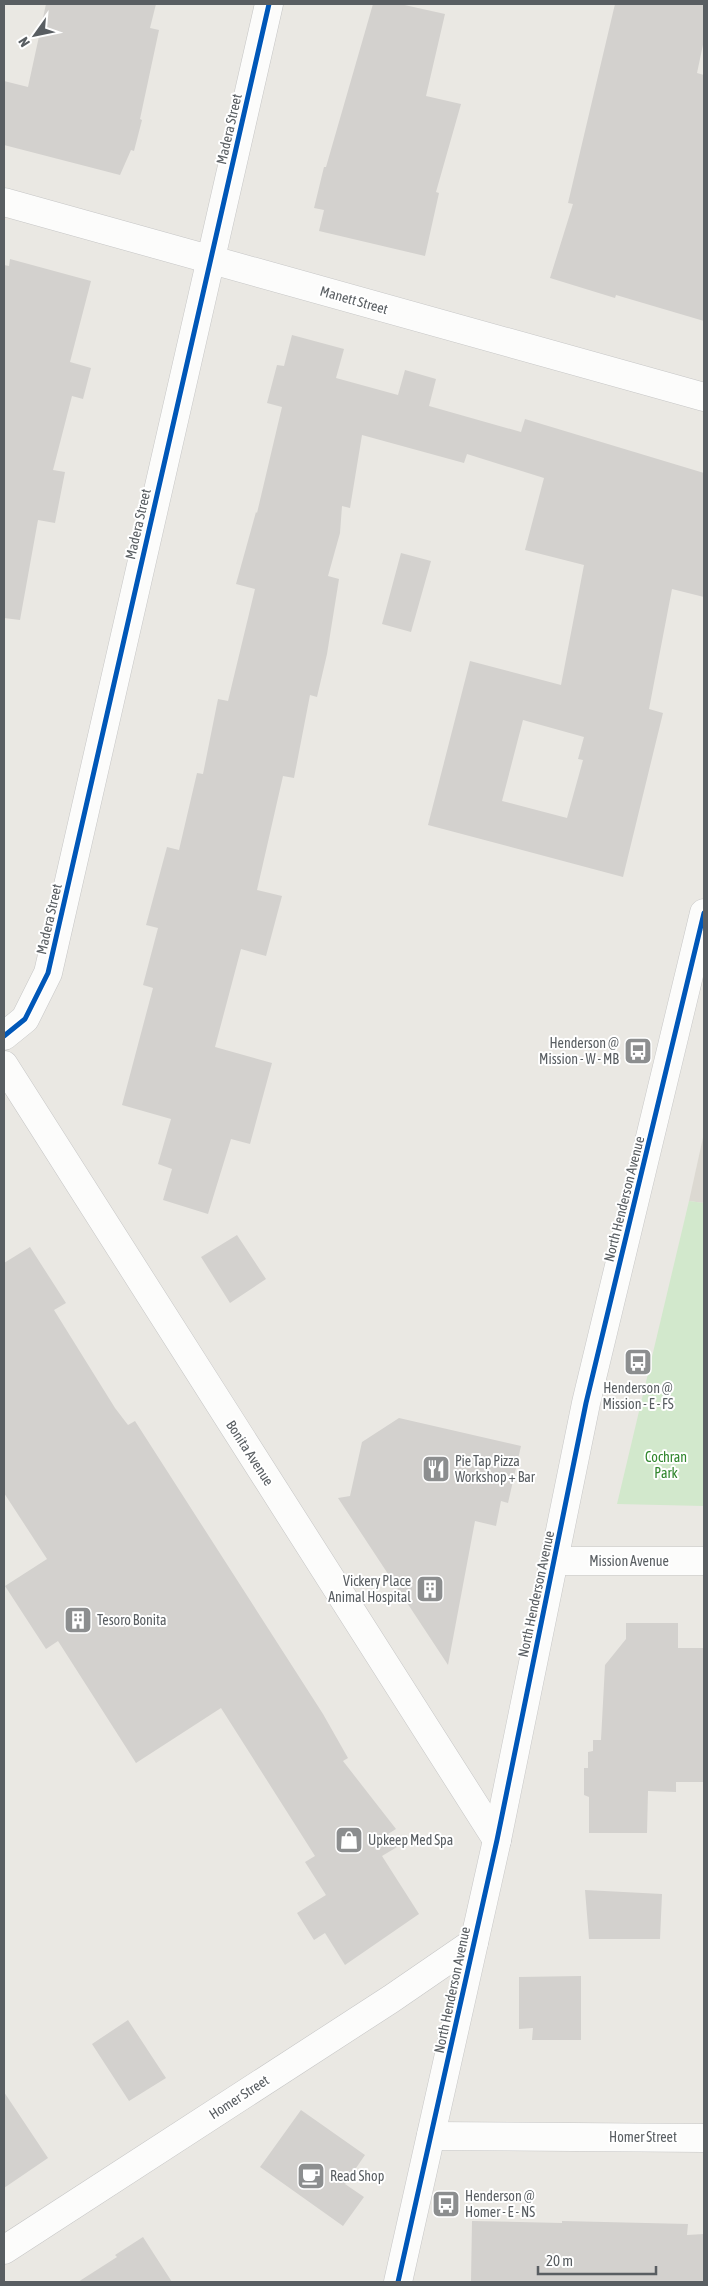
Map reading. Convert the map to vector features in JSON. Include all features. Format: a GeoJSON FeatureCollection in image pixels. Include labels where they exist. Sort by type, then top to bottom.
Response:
{"type":"FeatureCollection","features":[{"type":"Feature","properties":{"kind":"street","name":"Madera Street"},"geometry":{"type":"LineString","coordinates":[[4,1036],[25,1019],[48,973],[269,4]]}},
{"type":"Feature","properties":{"kind":"street","name":"Manett Street"},"geometry":{"type":"LineString","coordinates":[[4,202],[704,397]]}},
{"type":"Feature","properties":{"kind":"street","name":"North Henderson Avenue"},"geometry":{"type":"LineString","coordinates":[[398,2282],[497,1840],[586,1403],[704,913]]}},
{"type":"Feature","properties":{"kind":"street","name":"Bonita Avenue"},"geometry":{"type":"LineString","coordinates":[[4,1065],[497,1840]]}},
{"type":"Feature","properties":{"kind":"street","name":"Mission Avenue"},"geometry":{"type":"LineString","coordinates":[[554,1562],[704,1561]]}},
{"type":"Feature","properties":{"kind":"street","name":"Homer Street"},"geometry":{"type":"LineString","coordinates":[[4,2250],[391,1999],[474,1942]]}},
{"type":"Feature","properties":{"kind":"street","name":"Homer Street"},"geometry":{"type":"LineString","coordinates":[[431,2136],[704,2138]]}},
{"type":"Feature","properties":{"kind":"shaded area"},"geometry":{"type":"Polygon","coordinates":[[[704,1133],[704,1203],[689,1201],[704,1133]]]}},
{"type":"Feature","properties":{"kind":"green space","name":"Cochran Park"},"geometry":{"type":"Polygon","coordinates":[[[689,1201],[704,1203],[704,1506],[617,1504],[689,1201]]]}},
{"type":"Feature","properties":{"kind":"building"},"geometry":{"type":"Polygon","coordinates":[[[46,4],[156,4],[150,28],[159,30],[140,119],[142,120],[134,151],[131,150],[120,175],[4,145],[4,81],[28,87],[46,4]]]}},
{"type":"Feature","properties":{"kind":"building"},"geometry":{"type":"Polygon","coordinates":[[[373,4],[400,4],[445,14],[426,96],[461,104],[436,192],[439,193],[425,256],[319,231],[324,210],[314,208],[324,167],[326,167],[373,4]]]}},
{"type":"Feature","properties":{"kind":"building"},"geometry":{"type":"Polygon","coordinates":[[[615,4],[704,4],[704,40],[697,73],[704,75],[704,321],[616,295],[615,298],[550,278],[573,204],[568,203],[615,4]]]}},
{"type":"Feature","properties":{"kind":"building"},"geometry":{"type":"Polygon","coordinates":[[[10,259],[91,281],[70,362],[91,368],[83,399],[72,396],[53,470],[65,472],[55,523],[38,520],[20,620],[4,618],[4,265],[9,266],[10,259]]]}},
{"type":"Feature","properties":{"kind":"building"},"geometry":{"type":"Polygon","coordinates":[[[292,335],[344,349],[336,378],[398,395],[405,370],[436,379],[429,406],[521,432],[525,419],[704,473],[704,597],[672,589],[649,709],[663,713],[623,877],[428,825],[470,661],[561,685],[584,565],[525,550],[544,478],[467,454],[464,463],[362,435],[350,508],[342,506],[340,533],[328,576],[339,579],[327,654],[317,697],[310,695],[294,778],[283,776],[257,890],[282,896],[266,956],[241,949],[215,1047],[272,1063],[250,1144],[231,1139],[208,1214],[163,1200],[172,1169],[158,1164],[171,1119],[122,1105],[153,988],[143,985],[158,928],[146,925],[167,847],[179,850],[197,773],[203,774],[218,699],[228,701],[255,589],[236,584],[257,513],[282,407],[267,403],[277,365],[284,366],[292,335]],[[523,720],[502,801],[567,818],[583,760],[578,759],[584,737],[523,720]]]}},
{"type":"Feature","properties":{"kind":"building"},"geometry":{"type":"Polygon","coordinates":[[[401,553],[431,561],[411,632],[382,624],[401,553]]]}},
{"type":"Feature","properties":{"kind":"building"},"geometry":{"type":"Polygon","coordinates":[[[237,1235],[266,1279],[230,1303],[201,1257],[237,1235]]]}},
{"type":"Feature","properties":{"kind":"building"},"geometry":{"type":"Polygon","coordinates":[[[30,1247],[66,1303],[54,1310],[115,1408],[128,1425],[135,1421],[323,1714],[348,1758],[343,1761],[396,1829],[388,1834],[397,1847],[382,1856],[419,1914],[345,1965],[325,1933],[314,1940],[297,1913],[326,1895],[305,1862],[315,1856],[221,1708],[136,1763],[58,1641],[46,1649],[5,1586],[47,1559],[4,1493],[4,1263],[30,1247]]]}},
{"type":"Feature","properties":{"kind":"building"},"geometry":{"type":"Polygon","coordinates":[[[399,1418],[521,1446],[508,1503],[501,1501],[496,1526],[475,1521],[448,1665],[338,1498],[350,1496],[362,1442],[399,1418]]]}},
{"type":"Feature","properties":{"kind":"building"},"geometry":{"type":"Polygon","coordinates":[[[626,1623],[678,1623],[678,1648],[704,1648],[704,1782],[676,1782],[676,1792],[648,1791],[647,1833],[589,1833],[589,1797],[584,1795],[584,1768],[588,1768],[588,1752],[593,1751],[593,1740],[601,1740],[605,1665],[626,1639],[626,1623]]]}},
{"type":"Feature","properties":{"kind":"building"},"geometry":{"type":"Polygon","coordinates":[[[585,1890],[662,1894],[660,1939],[589,1939],[585,1890]]]}},
{"type":"Feature","properties":{"kind":"building"},"geometry":{"type":"Polygon","coordinates":[[[581,1976],[581,2040],[532,2040],[533,2028],[519,2029],[519,1977],[581,1976]]]}},
{"type":"Feature","properties":{"kind":"building"},"geometry":{"type":"Polygon","coordinates":[[[128,2020],[166,2078],[129,2101],[92,2044],[128,2020]]]}},
{"type":"Feature","properties":{"kind":"building"},"geometry":{"type":"Polygon","coordinates":[[[4,2092],[48,2158],[4,2188],[4,2092]]]}},
{"type":"Feature","properties":{"kind":"building","name":"Read Shop"},"geometry":{"type":"Polygon","coordinates":[[[301,2110],[365,2155],[345,2184],[364,2197],[343,2226],[260,2167],[301,2110]]]}},
{"type":"Feature","properties":{"kind":"building"},"geometry":{"type":"Polygon","coordinates":[[[472,2221],[688,2224],[687,2235],[704,2234],[704,2282],[471,2282],[472,2221]]]}},
{"type":"Feature","properties":{"kind":"building"},"geometry":{"type":"Polygon","coordinates":[[[143,2237],[172,2282],[78,2282],[117,2257],[115,2255],[143,2237]]]}},
{"type":"Feature","properties":{"kind":"cycle path"},"geometry":{"type":"LineString","coordinates":[[4,1036],[25,1019],[48,973],[269,4]]}},
{"type":"Feature","properties":{"kind":"cycle path"},"geometry":{"type":"LineString","coordinates":[[398,2282],[497,1840],[586,1403],[704,913]]}},
{"type":"Feature","properties":{"kind":"place","name":"Henderson @ Mission - W - MB"},"geometry":{"type":"Point","coordinates":[638,1051]}},
{"type":"Feature","properties":{"kind":"place","name":"Henderson @ Mission - E - FS"},"geometry":{"type":"Point","coordinates":[638,1362]}},
{"type":"Feature","properties":{"kind":"place","name":"Pie Tap Pizza Workshop + Bar"},"geometry":{"type":"Point","coordinates":[436,1469]}},
{"type":"Feature","properties":{"kind":"place","name":"Vickery Place Animal Hospital"},"geometry":{"type":"Point","coordinates":[430,1589]}},
{"type":"Feature","properties":{"kind":"place","name":"Tesoro Bonita"},"geometry":{"type":"Point","coordinates":[78,1620]}},
{"type":"Feature","properties":{"kind":"place","name":"Upkeep Med Spa"},"geometry":{"type":"Point","coordinates":[349,1840]}},
{"type":"Feature","properties":{"kind":"place","name":"Read Shop"},"geometry":{"type":"Point","coordinates":[311,2176]}},
{"type":"Feature","properties":{"kind":"place","name":"Henderson @ Homer - E - NS"},"geometry":{"type":"Point","coordinates":[446,2204]}}]}
